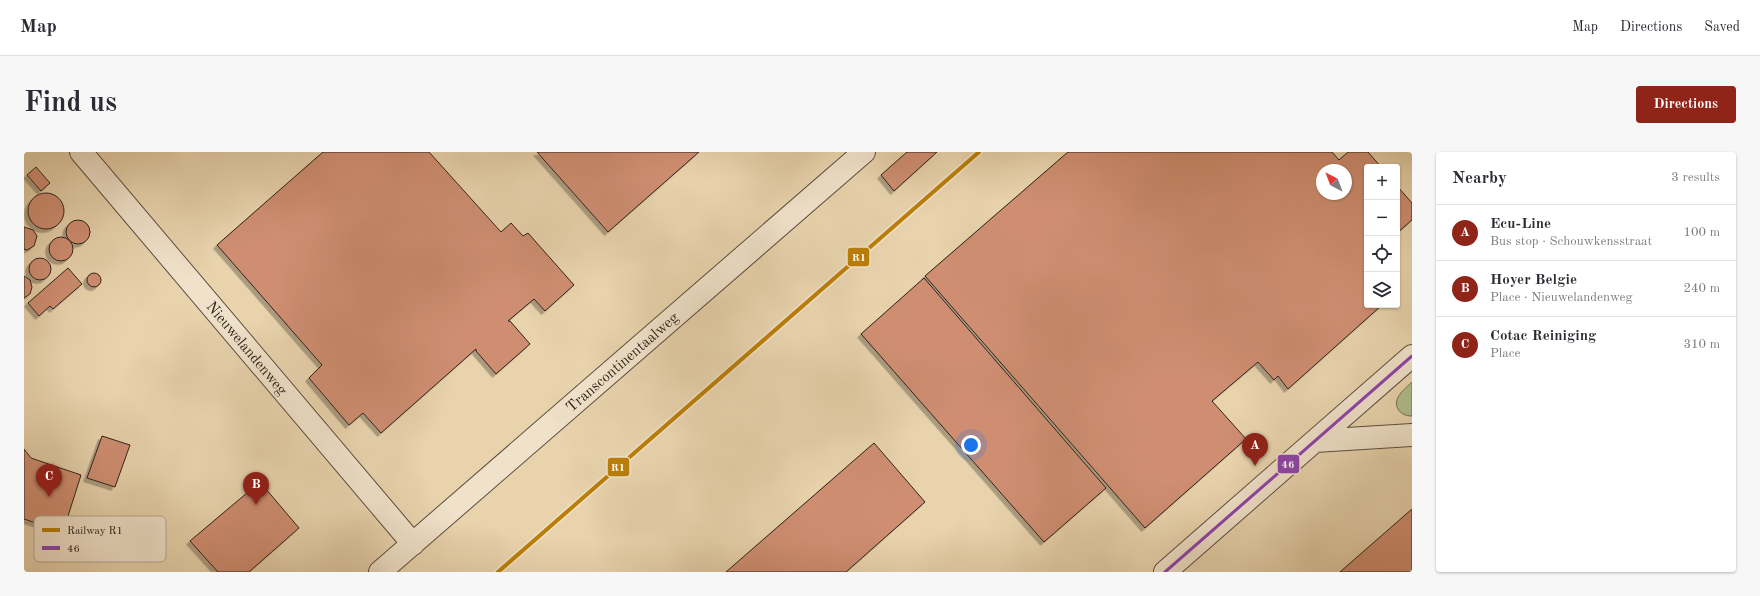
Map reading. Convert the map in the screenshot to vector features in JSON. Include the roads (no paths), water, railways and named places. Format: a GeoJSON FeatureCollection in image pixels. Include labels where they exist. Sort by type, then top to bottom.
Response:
{"type":"FeatureCollection","features":[{"type":"Feature","properties":{"kind":"street","name":"Nieuwelandenweg"},"geometry":{"type":"LineString","coordinates":[[81,152],[413,544]]}},
{"type":"Feature","properties":{"kind":"street","name":"Transcontinentaalweg"},"geometry":{"type":"LineString","coordinates":[[380,572],[864,152]]}},
{"type":"Feature","properties":{"kind":"street"},"geometry":{"type":"LineString","coordinates":[[1165,572],[1412,356]]}},
{"type":"Feature","properties":{"kind":"street"},"geometry":{"type":"LineString","coordinates":[[1315,441],[1412,435]]}},
{"type":"Feature","properties":{"kind":"rail line","name":"R1"},"geometry":{"type":"LineString","coordinates":[[498,572],[979,152]]}},
{"type":"Feature","properties":{"kind":"place","name":"Ecu-Line"},"geometry":{"type":"Point","coordinates":[1255,466]}},
{"type":"Feature","properties":{"kind":"place","name":"Cotac Reiniging"},"geometry":{"type":"Point","coordinates":[49,497]}},
{"type":"Feature","properties":{"kind":"place","name":"Hoyer Belgie"},"geometry":{"type":"Point","coordinates":[256,505]}}]}
